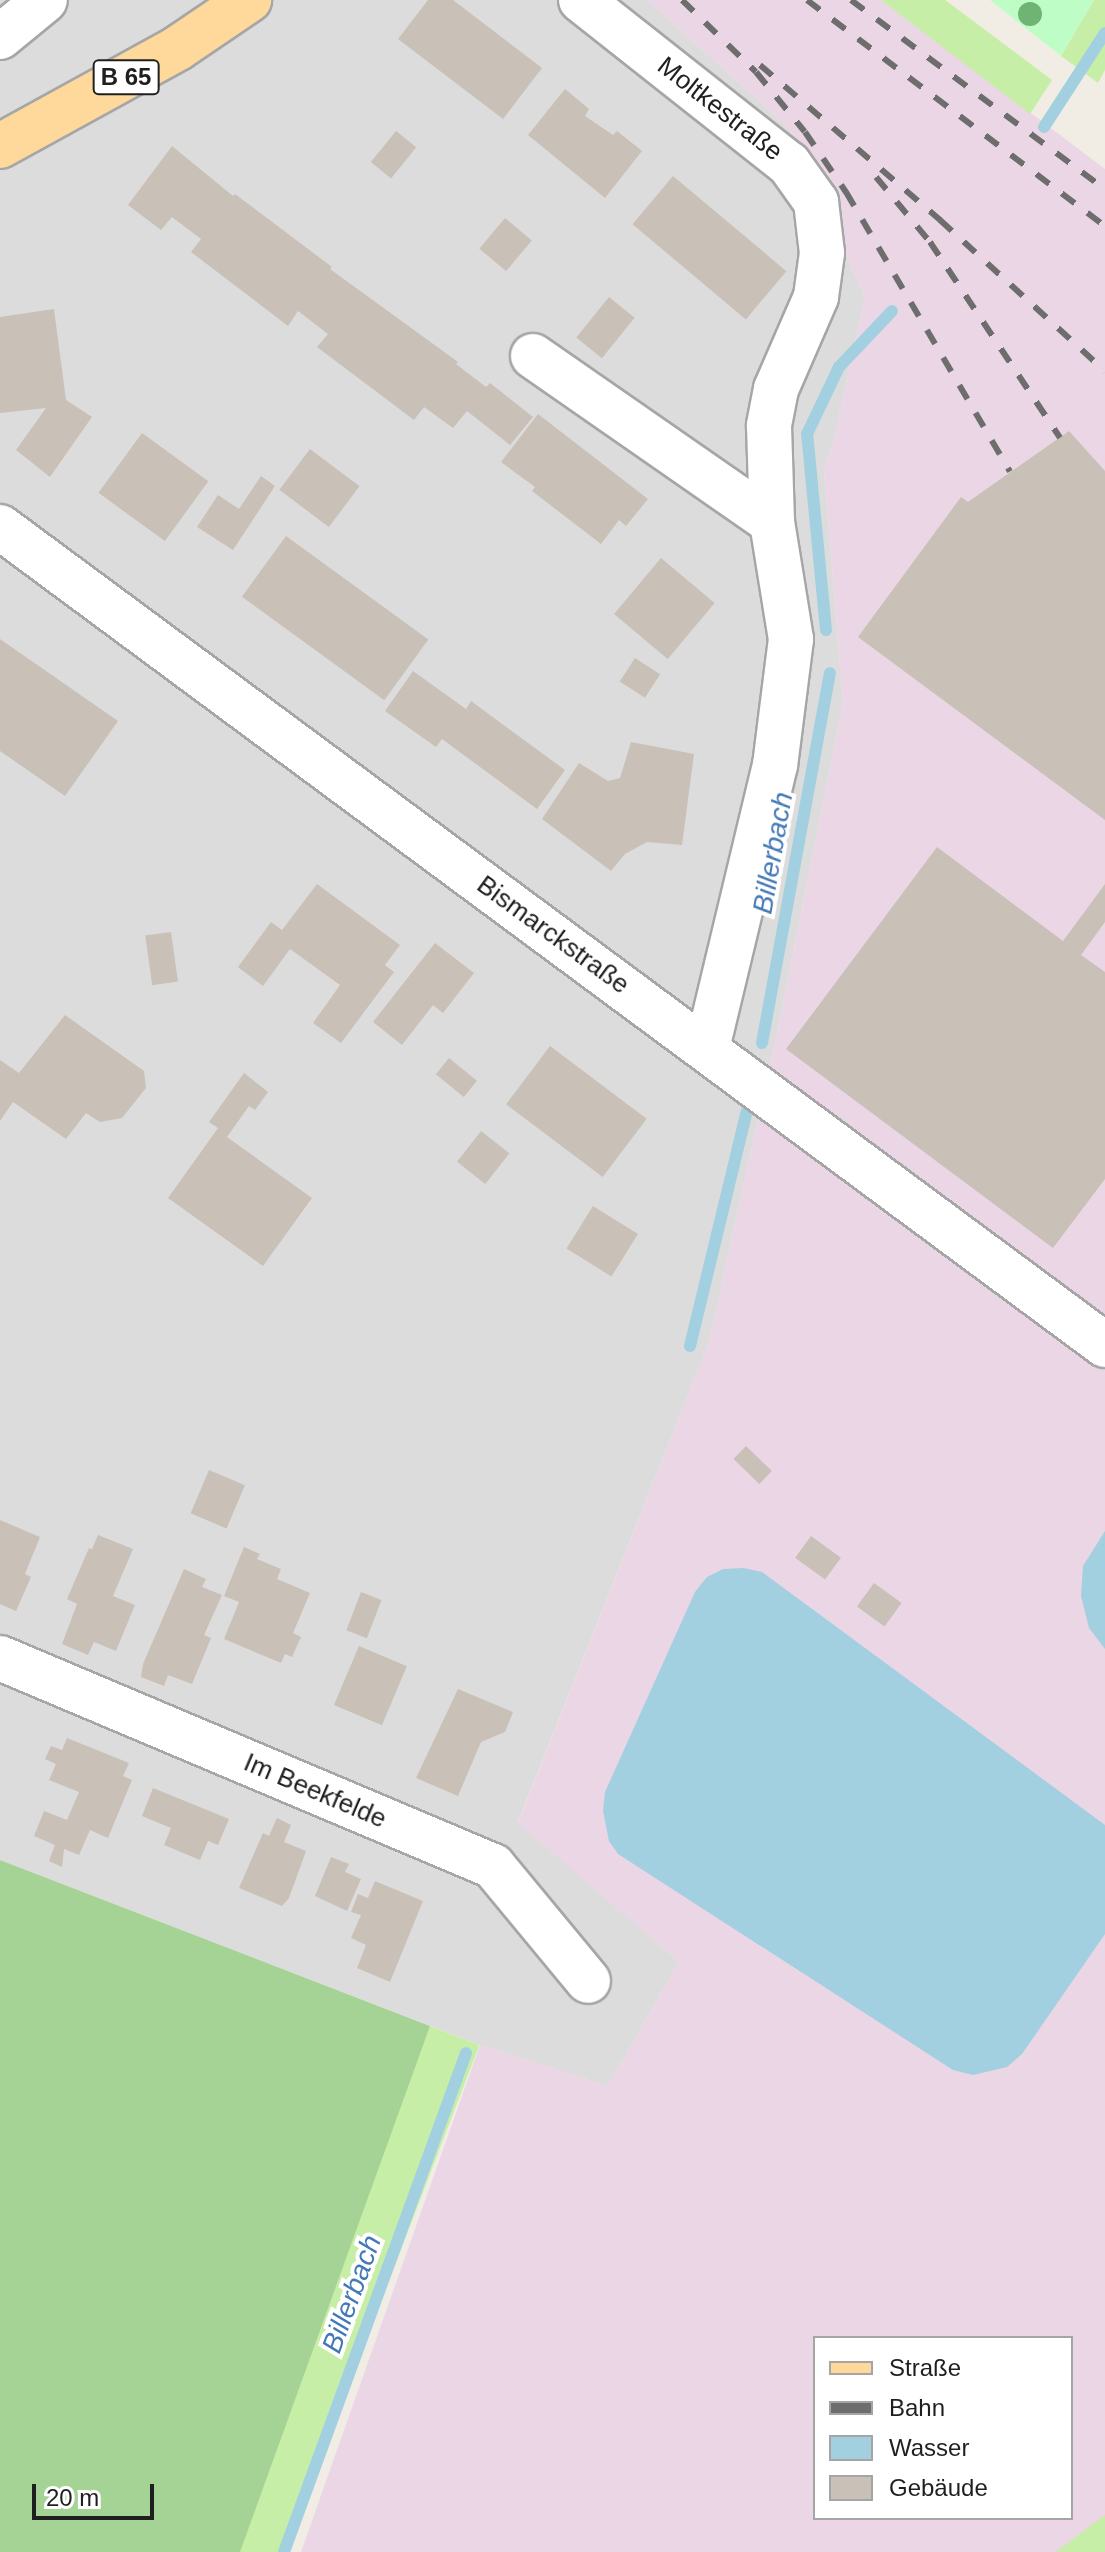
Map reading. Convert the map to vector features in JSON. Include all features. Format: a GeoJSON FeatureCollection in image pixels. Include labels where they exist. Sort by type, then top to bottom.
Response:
{"type":"FeatureCollection","features":[{"type":"Feature","properties":{"kind":"main road","name":"B 65"},"geometry":{"type":"LineString","coordinates":[[0,146],[178,48],[249,0]]}},
{"type":"Feature","properties":{"kind":"street"},"geometry":{"type":"LineString","coordinates":[[0,37],[45,0]]}},
{"type":"Feature","properties":{"kind":"street","name":"Moltkestraße"},"geometry":{"type":"LineString","coordinates":[[581,0],[789,164],[816,202],[822,253],[816,297],[776,389],[769,426],[772,522],[791,639],[775,765],[707,1049]]}},
{"type":"Feature","properties":{"kind":"street"},"geometry":{"type":"LineString","coordinates":[[533,356],[772,522]]}},
{"type":"Feature","properties":{"kind":"street","name":"Bismarckstraße"},"geometry":{"type":"LineString","coordinates":[[0,527],[1105,1345]]}},
{"type":"Feature","properties":{"kind":"street","name":"Im Beekfelde"},"geometry":{"type":"LineString","coordinates":[[0,1658],[493,1866],[588,1981]]}},
{"type":"Feature","properties":{"kind":"shaded area"},"geometry":{"type":"Polygon","coordinates":[[[0,0],[647,0],[790,129],[865,297],[833,444],[824,469],[843,702],[777,1033],[709,1342],[518,1822],[679,1962],[608,2086],[480,2045],[0,1860],[0,0]]]}},
{"type":"Feature","properties":{"kind":"shaded area"},"geometry":{"type":"Polygon","coordinates":[[[647,0],[881,0],[1105,169],[1105,2552],[301,2552],[480,2045],[608,2086],[679,1962],[518,1823],[709,1342],[777,1033],[843,702],[824,469],[833,444],[865,297],[790,129],[647,0]]]}},
{"type":"Feature","properties":{"kind":"green space"},"geometry":{"type":"Polygon","coordinates":[[[881,0],[945,0],[1052,80],[1030,114],[881,0]]]}},
{"type":"Feature","properties":{"kind":"green space"},"geometry":{"type":"Polygon","coordinates":[[[990,0],[1094,0],[1061,56],[990,0]]]}},
{"type":"Feature","properties":{"kind":"green space"},"geometry":{"type":"Polygon","coordinates":[[[1094,0],[1105,0],[1105,70],[1098,83],[1061,56],[1094,0]]]}},
{"type":"Feature","properties":{"kind":"green space"},"geometry":{"type":"Polygon","coordinates":[[[0,1860],[430,2026],[240,2552],[0,2552],[0,1860]]]}},
{"type":"Feature","properties":{"kind":"green space"},"geometry":{"type":"Polygon","coordinates":[[[430,2026],[479,2045],[285,2552],[240,2552],[230,2548],[430,2026]]]}},
{"type":"Feature","properties":{"kind":"green space"},"geometry":{"type":"Polygon","coordinates":[[[1105,2515],[1105,2552],[1056,2552],[1105,2515]]]}},
{"type":"Feature","properties":{"kind":"water"},"geometry":{"type":"Polygon","coordinates":[[[1105,1531],[1105,1649],[1089,1628],[1081,1596],[1083,1566],[1105,1531]]]}},
{"type":"Feature","properties":{"kind":"water"},"geometry":{"type":"Polygon","coordinates":[[[743,1568],[762,1572],[1105,1825],[1105,1934],[1022,2054],[1007,2067],[973,2075],[953,2070],[618,1854],[609,1841],[603,1811],[605,1792],[695,1592],[707,1577],[723,1569],[743,1568]]]}},
{"type":"Feature","properties":{"kind":"building"},"geometry":{"type":"Polygon","coordinates":[[[428,0],[453,0],[542,68],[503,119],[398,39],[428,0]]]}},
{"type":"Feature","properties":{"kind":"building"},"geometry":{"type":"Polygon","coordinates":[[[565,89],[589,109],[585,116],[613,135],[617,131],[642,151],[605,198],[528,135],[565,89]]]}},
{"type":"Feature","properties":{"kind":"building"},"geometry":{"type":"Polygon","coordinates":[[[396,131],[416,147],[391,178],[371,162],[396,131]]]}},
{"type":"Feature","properties":{"kind":"building"},"geometry":{"type":"Polygon","coordinates":[[[172,146],[233,196],[235,194],[332,267],[330,269],[458,362],[456,364],[486,387],[490,383],[533,417],[510,445],[467,411],[453,428],[424,407],[414,420],[317,347],[328,334],[298,311],[288,326],[191,252],[201,239],[172,217],[161,230],[128,205],[172,146]]]}},
{"type":"Feature","properties":{"kind":"building"},"geometry":{"type":"Polygon","coordinates":[[[673,176],[786,271],[746,319],[633,224],[673,176]]]}},
{"type":"Feature","properties":{"kind":"building"},"geometry":{"type":"Polygon","coordinates":[[[505,218],[532,240],[506,271],[479,249],[505,218]]]}},
{"type":"Feature","properties":{"kind":"building"},"geometry":{"type":"Polygon","coordinates":[[[609,297],[635,318],[602,358],[576,337],[609,297]]]}},
{"type":"Feature","properties":{"kind":"building"},"geometry":{"type":"Polygon","coordinates":[[[54,309],[66,400],[92,417],[50,477],[16,450],[46,408],[0,413],[0,317],[54,309]]]}},
{"type":"Feature","properties":{"kind":"building"},"geometry":{"type":"Polygon","coordinates":[[[538,414],[648,499],[626,526],[619,520],[601,544],[532,491],[535,487],[501,462],[538,414]]]}},
{"type":"Feature","properties":{"kind":"building"},"geometry":{"type":"Polygon","coordinates":[[[1069,431],[1105,471],[1105,820],[858,637],[961,497],[968,502],[1069,431]]]}},
{"type":"Feature","properties":{"kind":"building"},"geometry":{"type":"Polygon","coordinates":[[[142,433],[208,481],[165,541],[99,493],[142,433]]]}},
{"type":"Feature","properties":{"kind":"building"},"geometry":{"type":"Polygon","coordinates":[[[310,449],[360,486],[329,527],[279,490],[310,449]]]}},
{"type":"Feature","properties":{"kind":"building"},"geometry":{"type":"Polygon","coordinates":[[[261,476],[275,486],[233,550],[197,527],[218,495],[239,509],[261,476]]]}},
{"type":"Feature","properties":{"kind":"building"},"geometry":{"type":"Polygon","coordinates":[[[286,536],[428,639],[384,700],[242,597],[286,536]]]}},
{"type":"Feature","properties":{"kind":"building"},"geometry":{"type":"Polygon","coordinates":[[[661,558],[715,603],[668,659],[614,614],[661,558]]]}},
{"type":"Feature","properties":{"kind":"building"},"geometry":{"type":"Polygon","coordinates":[[[0,639],[118,721],[65,796],[0,751],[0,639]]]}},
{"type":"Feature","properties":{"kind":"building"},"geometry":{"type":"Polygon","coordinates":[[[635,658],[660,674],[645,698],[620,681],[635,658]]]}},
{"type":"Feature","properties":{"kind":"building"},"geometry":{"type":"Polygon","coordinates":[[[413,671],[466,709],[471,701],[565,770],[537,809],[442,739],[436,747],[385,711],[413,671]]]}},
{"type":"Feature","properties":{"kind":"building"},"geometry":{"type":"Polygon","coordinates":[[[631,742],[694,754],[682,845],[647,842],[625,854],[611,871],[542,819],[579,763],[608,781],[620,778],[631,742]]]}},
{"type":"Feature","properties":{"kind":"building"},"geometry":{"type":"Polygon","coordinates":[[[937,847],[1063,941],[1105,884],[1105,922],[1081,955],[1105,972],[1105,1179],[1053,1248],[786,1049],[937,847]]]}},
{"type":"Feature","properties":{"kind":"building"},"geometry":{"type":"Polygon","coordinates":[[[317,884],[400,945],[385,965],[394,972],[341,1043],[313,1023],[340,985],[290,949],[263,986],[238,967],[271,922],[282,930],[317,884]]]}},
{"type":"Feature","properties":{"kind":"building"},"geometry":{"type":"Polygon","coordinates":[[[171,932],[178,982],[152,985],[145,936],[171,932]]]}},
{"type":"Feature","properties":{"kind":"building"},"geometry":{"type":"Polygon","coordinates":[[[435,943],[474,973],[443,1013],[433,1005],[402,1045],[373,1022],[435,943]]]}},
{"type":"Feature","properties":{"kind":"building"},"geometry":{"type":"Polygon","coordinates":[[[65,1015],[144,1071],[146,1088],[122,1118],[100,1122],[86,1113],[66,1139],[13,1102],[0,1121],[0,1060],[19,1073],[65,1015]]]}},
{"type":"Feature","properties":{"kind":"building"},"geometry":{"type":"Polygon","coordinates":[[[550,1046],[647,1119],[603,1177],[506,1104],[550,1046]]]}},
{"type":"Feature","properties":{"kind":"building"},"geometry":{"type":"Polygon","coordinates":[[[449,1058],[477,1081],[464,1097],[436,1074],[449,1058]]]}},
{"type":"Feature","properties":{"kind":"building"},"geometry":{"type":"Polygon","coordinates":[[[244,1073],[268,1092],[255,1110],[249,1106],[227,1137],[312,1198],[263,1266],[168,1198],[218,1128],[209,1122],[244,1073]]]}},
{"type":"Feature","properties":{"kind":"building"},"geometry":{"type":"Polygon","coordinates":[[[481,1131],[509,1153],[485,1184],[457,1162],[481,1131]]]}},
{"type":"Feature","properties":{"kind":"building"},"geometry":{"type":"Polygon","coordinates":[[[593,1206],[638,1234],[611,1276],[567,1248],[593,1206]]]}},
{"type":"Feature","properties":{"kind":"building"},"geometry":{"type":"Polygon","coordinates":[[[746,1446],[772,1471],[759,1484],[733,1459],[746,1446]]]}},
{"type":"Feature","properties":{"kind":"building"},"geometry":{"type":"Polygon","coordinates":[[[209,1470],[245,1485],[227,1529],[191,1513],[209,1470]]]}},
{"type":"Feature","properties":{"kind":"building"},"geometry":{"type":"Polygon","coordinates":[[[0,1520],[40,1537],[25,1574],[31,1577],[16,1611],[0,1604],[0,1520]]]}},
{"type":"Feature","properties":{"kind":"building"},"geometry":{"type":"Polygon","coordinates":[[[98,1535],[133,1549],[113,1596],[135,1605],[116,1651],[94,1642],[88,1655],[62,1644],[77,1604],[67,1599],[89,1548],[92,1549],[98,1535]]]}},
{"type":"Feature","properties":{"kind":"building"},"geometry":{"type":"Polygon","coordinates":[[[811,1536],[841,1558],[825,1580],[795,1558],[811,1536]]]}},
{"type":"Feature","properties":{"kind":"building"},"geometry":{"type":"Polygon","coordinates":[[[244,1547],[260,1554],[257,1559],[281,1569],[277,1579],[310,1593],[293,1633],[301,1637],[292,1657],[285,1654],[281,1663],[224,1639],[239,1602],[224,1596],[244,1547]]]}},
{"type":"Feature","properties":{"kind":"building"},"geometry":{"type":"Polygon","coordinates":[[[184,1569],[206,1579],[202,1587],[222,1595],[204,1635],[211,1638],[192,1684],[168,1675],[164,1686],[141,1677],[143,1664],[184,1569]]]}},
{"type":"Feature","properties":{"kind":"building"},"geometry":{"type":"Polygon","coordinates":[[[874,1583],[902,1603],[884,1626],[857,1606],[874,1583]]]}},
{"type":"Feature","properties":{"kind":"building"},"geometry":{"type":"Polygon","coordinates":[[[361,1592],[382,1600],[367,1638],[346,1630],[361,1592]]]}},
{"type":"Feature","properties":{"kind":"building"},"geometry":{"type":"Polygon","coordinates":[[[359,1646],[407,1666],[382,1725],[334,1705],[359,1646]]]}},
{"type":"Feature","properties":{"kind":"building"},"geometry":{"type":"Polygon","coordinates":[[[458,1689],[513,1712],[505,1732],[481,1742],[458,1796],[416,1778],[458,1689]]]}},
{"type":"Feature","properties":{"kind":"building"},"geometry":{"type":"Polygon","coordinates":[[[67,1738],[129,1763],[123,1776],[132,1780],[108,1838],[90,1830],[79,1855],[64,1849],[62,1867],[49,1861],[55,1845],[34,1836],[44,1811],[67,1820],[79,1792],[49,1780],[56,1764],[45,1759],[51,1746],[62,1750],[67,1738]]]}},
{"type":"Feature","properties":{"kind":"building"},"geometry":{"type":"Polygon","coordinates":[[[153,1788],[229,1819],[218,1845],[208,1841],[200,1860],[164,1845],[171,1828],[142,1816],[153,1788]]]}},
{"type":"Feature","properties":{"kind":"building"},"geometry":{"type":"Polygon","coordinates":[[[277,1818],[291,1825],[284,1842],[306,1851],[289,1898],[282,1906],[239,1888],[263,1833],[269,1836],[277,1818]]]}},
{"type":"Feature","properties":{"kind":"building"},"geometry":{"type":"Polygon","coordinates":[[[331,1857],[349,1864],[345,1872],[361,1879],[347,1911],[315,1896],[331,1857]]]}},
{"type":"Feature","properties":{"kind":"building"},"geometry":{"type":"Polygon","coordinates":[[[375,1881],[423,1901],[390,1982],[357,1968],[366,1945],[351,1938],[361,1915],[351,1912],[358,1894],[368,1898],[375,1881]]]}},
{"type":"Feature","properties":{"kind":"waterway","name":"Billerbach"},"geometry":{"type":"LineString","coordinates":[[1044,127],[1105,33]]}},
{"type":"Feature","properties":{"kind":"waterway","name":"Billerbach"},"geometry":{"type":"LineString","coordinates":[[826,630],[807,434],[839,367],[892,311]]}},
{"type":"Feature","properties":{"kind":"waterway","name":"Billerbach"},"geometry":{"type":"LineString","coordinates":[[762,1043],[830,673]]}},
{"type":"Feature","properties":{"kind":"waterway","name":"Billerbach"},"geometry":{"type":"LineString","coordinates":[[690,1346],[747,1111]]}},
{"type":"Feature","properties":{"kind":"waterway","name":"Billerbach"},"geometry":{"type":"LineString","coordinates":[[284,2552],[466,2053]]}},
{"type":"Feature","properties":{"kind":"railway"},"geometry":{"type":"LineString","coordinates":[[682,0],[756,72],[805,132],[846,192],[1010,472]]}},
{"type":"Feature","properties":{"kind":"railway"},"geometry":{"type":"LineString","coordinates":[[807,0],[1105,226]]}},
{"type":"Feature","properties":{"kind":"railway"},"geometry":{"type":"LineString","coordinates":[[851,0],[1105,189]]}},
{"type":"Feature","properties":{"kind":"railway"},"geometry":{"type":"LineString","coordinates":[[760,65],[940,220],[1105,371]]}},
{"type":"Feature","properties":{"kind":"railway"},"geometry":{"type":"LineString","coordinates":[[876,177],[930,242],[1060,438]]}}]}
